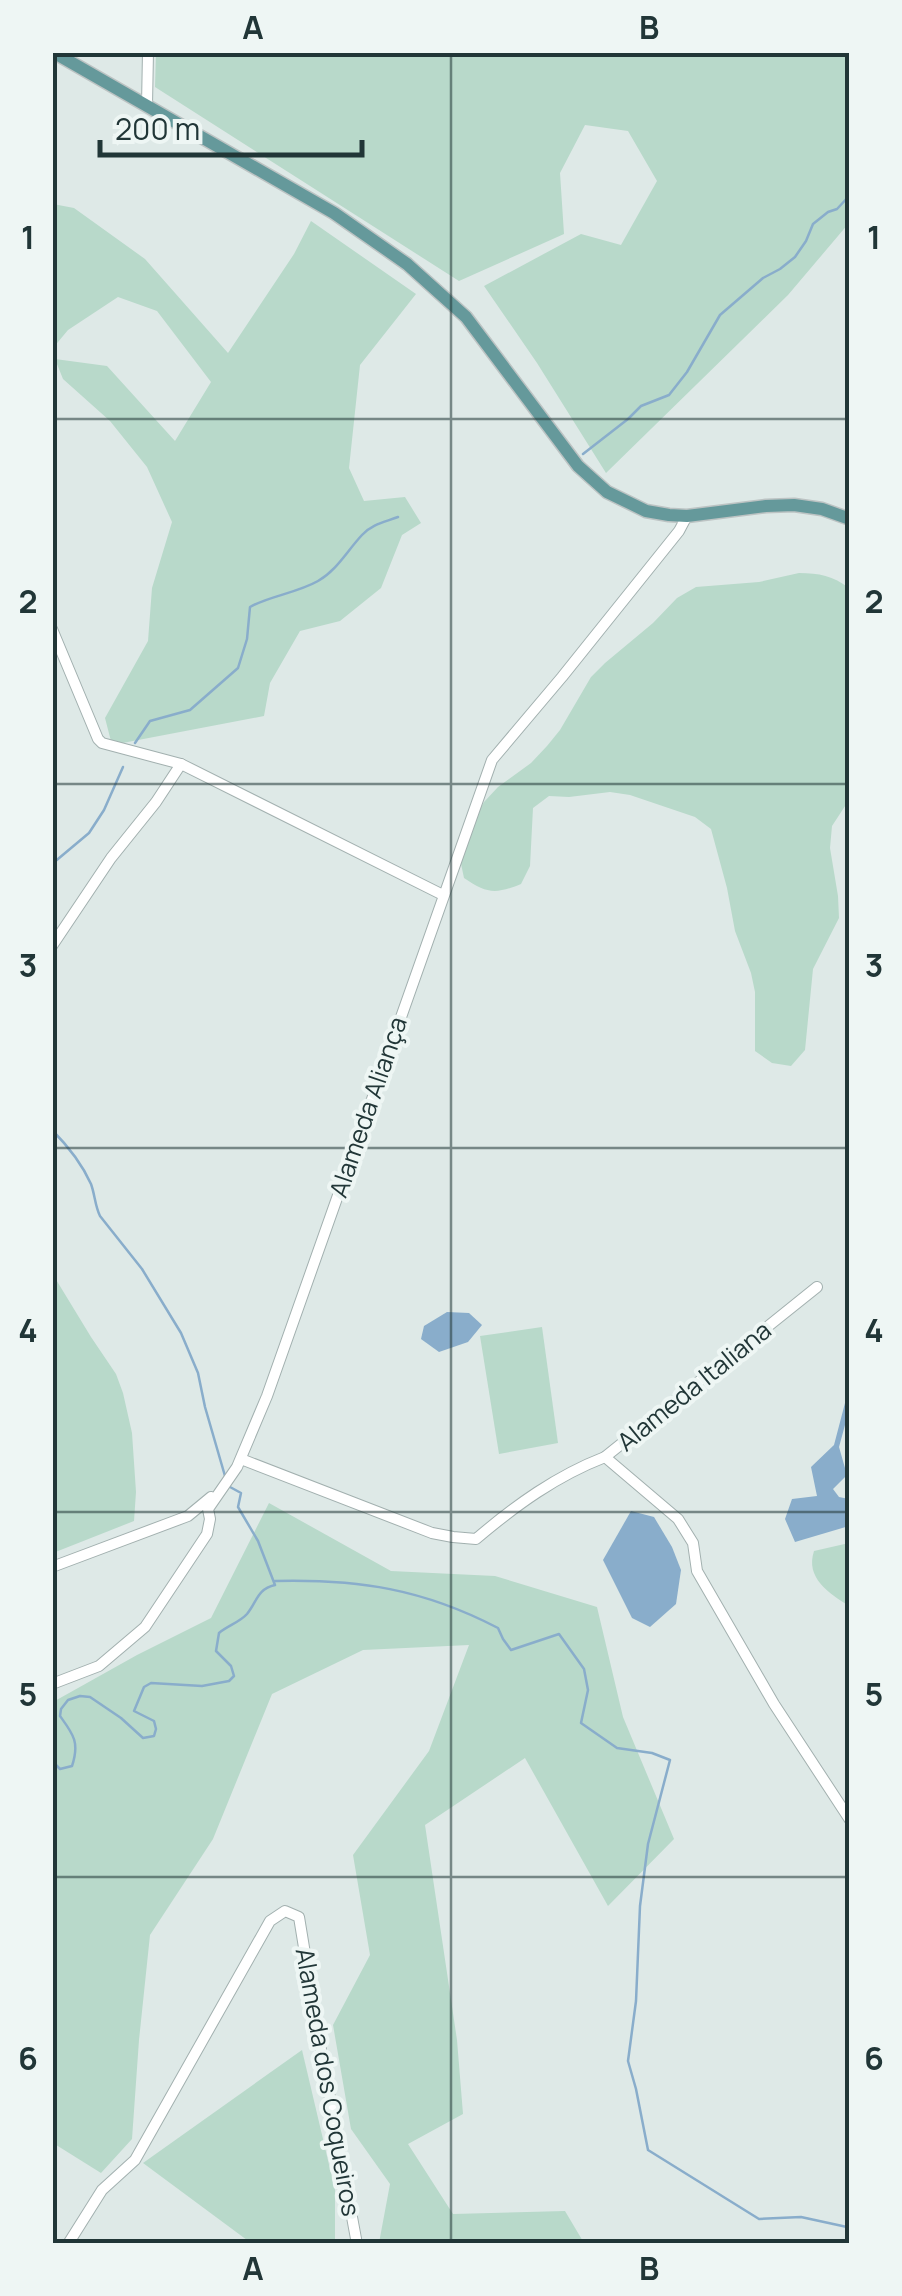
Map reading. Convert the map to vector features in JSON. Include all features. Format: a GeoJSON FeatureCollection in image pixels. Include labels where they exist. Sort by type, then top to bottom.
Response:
{"type":"FeatureCollection","features":[{"type":"Feature","properties":{"kind":"main road"},"geometry":{"type":"LineString","coordinates":[[52,52],[334,214],[406,264],[466,317],[578,466],[606,492],[646,511],[687,516],[794,506],[822,508],[850,519]]}},
{"type":"Feature","properties":{"kind":"street"},"geometry":{"type":"LineString","coordinates":[[147,105],[148,52]]}},
{"type":"Feature","properties":{"kind":"street","name":"Alameda Aliança"},"geometry":{"type":"LineString","coordinates":[[52,1684],[100,1666],[145,1628],[207,1534],[208,1509],[239,1463],[268,1396],[492,760],[679,531],[687,516]]}},
{"type":"Feature","properties":{"kind":"street"},"geometry":{"type":"LineString","coordinates":[[52,629],[98,739],[107,745],[180,764],[443,895]]}},
{"type":"Feature","properties":{"kind":"street"},"geometry":{"type":"LineString","coordinates":[[52,946],[180,764]]}},
{"type":"Feature","properties":{"kind":"street","name":"Alameda Italiana"},"geometry":{"type":"LineString","coordinates":[[239,1463],[432,1533],[476,1539],[512,1508],[570,1471],[606,1457],[818,1287]]}},
{"type":"Feature","properties":{"kind":"street"},"geometry":{"type":"LineString","coordinates":[[606,1457],[678,1518],[693,1543],[697,1572],[774,1704],[850,1820]]}},
{"type":"Feature","properties":{"kind":"street"},"geometry":{"type":"LineString","coordinates":[[52,1567],[188,1516],[224,1487]]}},
{"type":"Feature","properties":{"kind":"street","name":"Alameda dos Coqueiros"},"geometry":{"type":"LineString","coordinates":[[68,2244],[102,2190],[135,2160],[270,1921],[285,1911],[299,1917],[357,2244]]}},
{"type":"Feature","properties":{"kind":"green space"},"geometry":{"type":"Polygon","coordinates":[[[156,53],[849,53],[849,223],[788,295],[606,473],[484,286],[581,234],[621,245],[657,181],[628,131],[585,125],[560,173],[564,234],[459,281],[155,87],[156,53]]]}},
{"type":"Feature","properties":{"kind":"green space"},"geometry":{"type":"Polygon","coordinates":[[[53,204],[74,208],[145,259],[228,353],[294,254],[311,221],[416,294],[360,365],[349,468],[364,501],[405,497],[421,523],[402,535],[381,588],[340,621],[300,631],[270,683],[264,716],[112,745],[105,718],[148,641],[152,588],[172,522],[147,467],[110,421],[63,379],[55,359],[107,366],[175,441],[211,382],[157,311],[118,297],[68,330],[53,348],[53,204]]]}},
{"type":"Feature","properties":{"kind":"green space"},"geometry":{"type":"Polygon","coordinates":[[[799,573],[826,576],[849,588],[849,800],[832,826],[830,848],[839,918],[813,969],[805,1050],[791,1066],[772,1063],[755,1051],[755,992],[751,973],[735,931],[711,829],[695,817],[610,792],[549,796],[533,808],[530,866],[521,884],[505,890],[486,890],[464,878],[460,859],[484,802],[547,746],[591,677],[677,598],[696,587],[759,582],[799,573]]]}},
{"type":"Feature","properties":{"kind":"green space"},"geometry":{"type":"Polygon","coordinates":[[[52,1273],[116,1374],[132,1433],[136,1492],[134,1521],[53,1553],[52,1273]]]}},
{"type":"Feature","properties":{"kind":"green space"},"geometry":{"type":"Polygon","coordinates":[[[542,1327],[558,1443],[499,1454],[480,1336],[542,1327]]]}},
{"type":"Feature","properties":{"kind":"green space"},"geometry":{"type":"Polygon","coordinates":[[[269,1503],[391,1571],[495,1576],[597,1607],[623,1717],[674,1839],[608,1906],[525,1758],[425,1825],[457,2040],[463,2114],[408,2144],[453,2214],[565,2211],[584,2243],[379,2243],[390,2184],[351,2129],[333,2025],[370,1955],[353,1855],[429,1751],[469,1645],[363,1650],[272,1694],[213,1839],[150,1935],[132,2139],[101,2173],[53,2143],[53,1702],[211,1618],[269,1503]]]}},
{"type":"Feature","properties":{"kind":"green space"},"geometry":{"type":"Polygon","coordinates":[[[850,1543],[849,1606],[821,1584],[812,1561],[814,1551],[850,1543]]]}},
{"type":"Feature","properties":{"kind":"green space"},"geometry":{"type":"Polygon","coordinates":[[[302,2050],[335,2190],[335,2243],[251,2243],[143,2163],[302,2050]]]}},
{"type":"Feature","properties":{"kind":"water"},"geometry":{"type":"Polygon","coordinates":[[[447,1312],[469,1313],[482,1325],[468,1342],[439,1352],[421,1339],[424,1326],[447,1312]]]}},
{"type":"Feature","properties":{"kind":"water"},"geometry":{"type":"Polygon","coordinates":[[[849,1402],[849,1425],[845,1425],[839,1447],[847,1475],[833,1489],[839,1497],[849,1499],[849,1526],[795,1542],[785,1519],[792,1499],[817,1496],[811,1467],[834,1445],[845,1403],[849,1402]]]}},
{"type":"Feature","properties":{"kind":"water"},"geometry":{"type":"Polygon","coordinates":[[[631,1511],[654,1517],[681,1570],[676,1604],[650,1627],[632,1618],[603,1560],[631,1511]]]}},
{"type":"Feature","properties":{"kind":"waterway"},"geometry":{"type":"LineString","coordinates":[[583,454],[641,406],[669,395],[720,315],[795,257],[813,224],[850,195]]}},
{"type":"Feature","properties":{"kind":"waterway"},"geometry":{"type":"LineString","coordinates":[[135,743],[150,721],[190,710],[238,668],[247,639],[250,607],[325,577],[366,531],[398,517]]}},
{"type":"Feature","properties":{"kind":"waterway"},"geometry":{"type":"LineString","coordinates":[[52,864],[89,833],[123,767]]}},
{"type":"Feature","properties":{"kind":"waterway"},"geometry":{"type":"LineString","coordinates":[[52,1130],[87,1177],[100,1216],[142,1269],[181,1333],[198,1373],[225,1476]]}},
{"type":"Feature","properties":{"kind":"waterway"},"geometry":{"type":"LineString","coordinates":[[52,1761],[60,1769],[72,1766],[74,1739],[60,1716],[68,1700],[90,1697],[143,1738],[154,1736],[156,1729],[154,1721],[134,1711],[144,1687],[151,1683],[202,1686],[229,1681],[234,1676],[231,1666],[216,1651],[219,1633],[244,1617],[261,1593],[275,1585],[258,1541],[238,1507],[241,1493],[230,1487]]}},
{"type":"Feature","properties":{"kind":"waterway"},"geometry":{"type":"LineString","coordinates":[[275,1581],[335,1582],[417,1595],[498,1628],[511,1650],[559,1634],[584,1669],[588,1690],[581,1723],[617,1748],[670,1760],[648,1844],[628,2061],[648,2150],[759,2219],[801,2217],[850,2229]]}}]}
